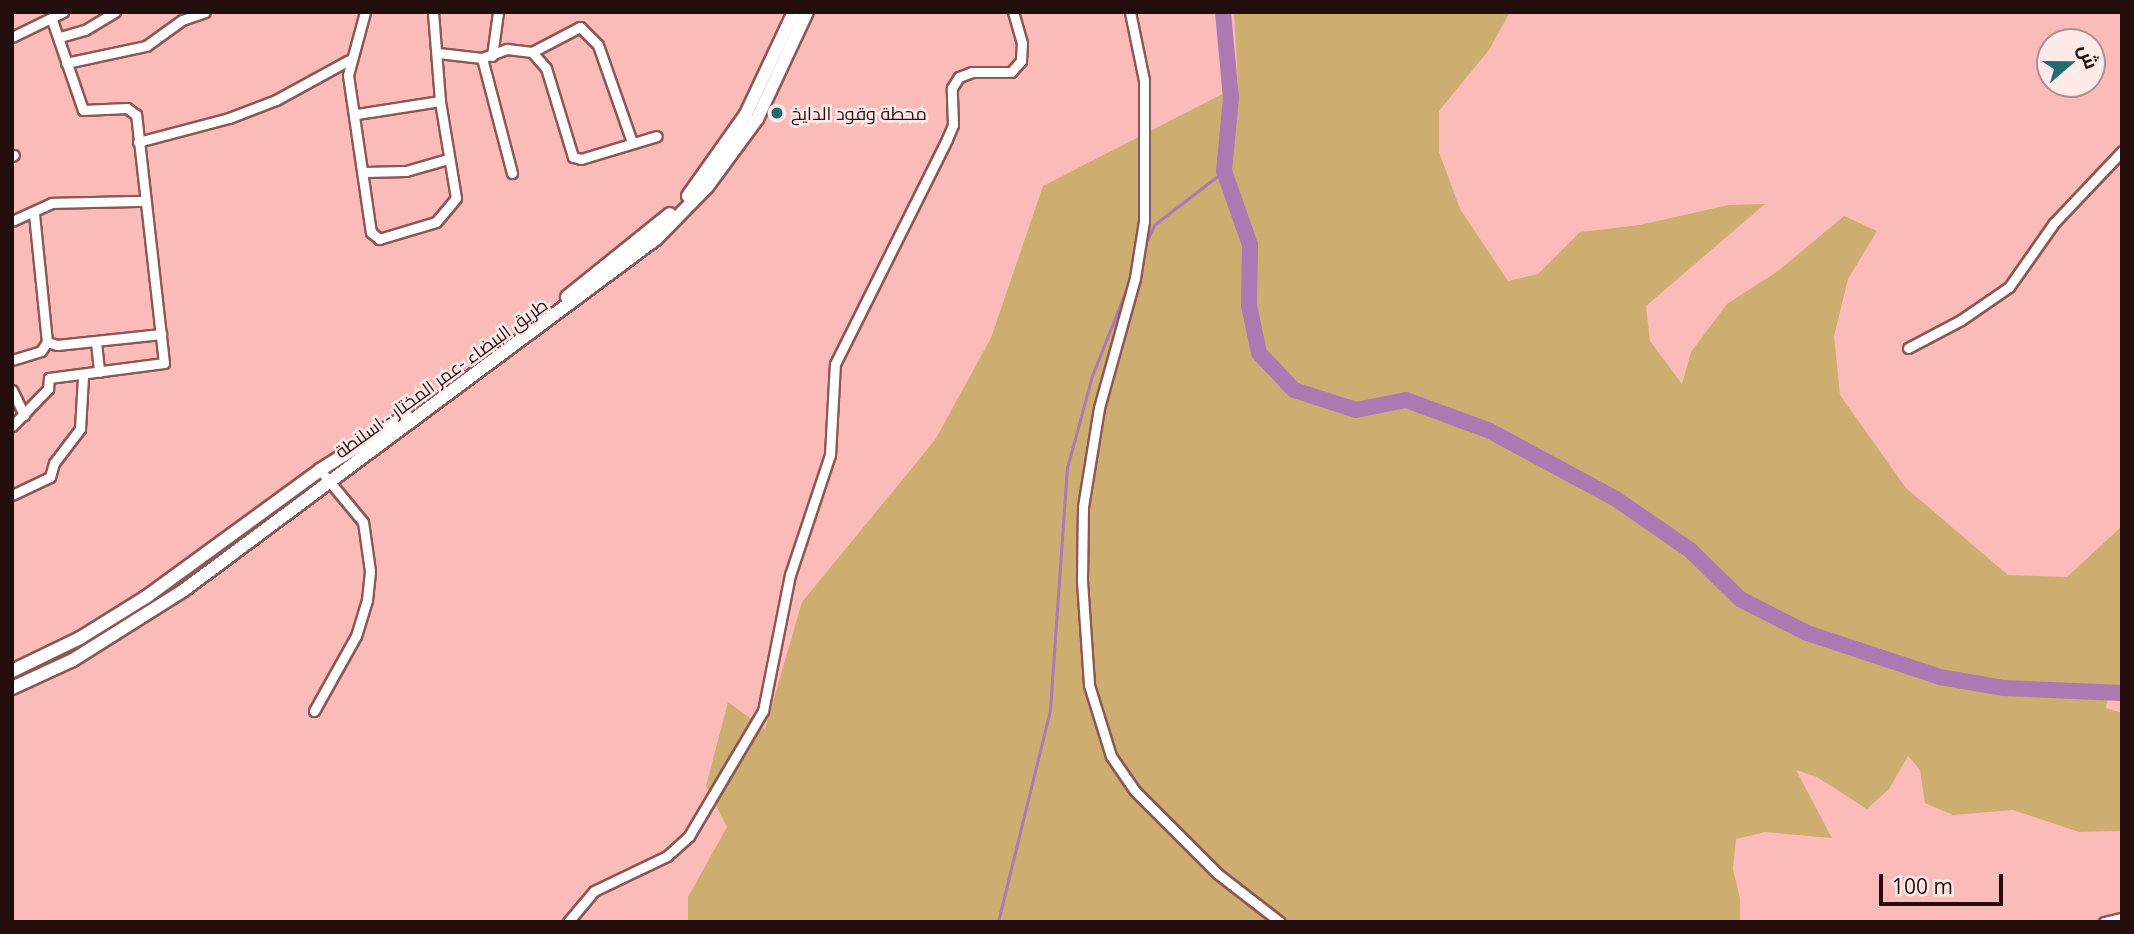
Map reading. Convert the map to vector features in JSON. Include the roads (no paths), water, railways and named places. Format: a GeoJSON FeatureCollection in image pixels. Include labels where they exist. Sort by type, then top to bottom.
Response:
{"type":"FeatureCollection","features":[{"type":"Feature","properties":{"kind":"main road","name":"طريق البيضاء -عمر المختار - اسلنطة"},"geometry":{"type":"LineString","coordinates":[[12,671],[80,638],[146,597],[320,470],[405,417],[596,276],[676,209],[713,164],[746,114],[794,12]]}},
{"type":"Feature","properties":{"kind":"main road","name":"طريق البيضاء -عمر المختار - اسلنطة"},"geometry":{"type":"LineString","coordinates":[[12,688],[73,660],[132,624],[330,482],[656,239],[707,187],[757,119],[807,12]]}},
{"type":"Feature","properties":{"kind":"street"},"geometry":{"type":"LineString","coordinates":[[12,37],[52,20],[63,12]]}},
{"type":"Feature","properties":{"kind":"street"},"geometry":{"type":"LineString","coordinates":[[60,37],[85,30],[115,12]]}},
{"type":"Feature","properties":{"kind":"street"},"geometry":{"type":"LineString","coordinates":[[66,64],[146,46],[182,20],[205,12]]}},
{"type":"Feature","properties":{"kind":"street"},"geometry":{"type":"LineString","coordinates":[[138,142],[241,114],[349,60],[362,38],[365,12]]}},
{"type":"Feature","properties":{"kind":"street"},"geometry":{"type":"LineString","coordinates":[[349,60],[371,232],[379,239],[436,222],[449,209],[457,191],[448,159],[440,102],[433,12]]}},
{"type":"Feature","properties":{"kind":"street"},"geometry":{"type":"LineString","coordinates":[[492,56],[498,12]]}},
{"type":"Feature","properties":{"kind":"street"},"geometry":{"type":"LineString","coordinates":[[568,922],[594,891],[667,856],[689,836],[763,711],[790,575],[830,455],[835,364],[953,125],[952,88],[959,77],[972,72],[1011,72],[1021,61],[1022,43],[1013,12]]}},
{"type":"Feature","properties":{"kind":"street"},"geometry":{"type":"LineString","coordinates":[[1130,12],[1144,80],[1144,220],[1135,278],[1099,408],[1083,508],[1082,582],[1089,685],[1111,756],[1135,791],[1218,874],[1280,922]]}},
{"type":"Feature","properties":{"kind":"street"},"geometry":{"type":"LineString","coordinates":[[12,426],[48,388],[50,378],[82,377],[164,363],[132,111],[83,110],[52,20]]}},
{"type":"Feature","properties":{"kind":"street"},"geometry":{"type":"LineString","coordinates":[[438,53],[482,58],[507,49],[532,52],[580,27],[598,44],[632,142]]}},
{"type":"Feature","properties":{"kind":"street"},"geometry":{"type":"LineString","coordinates":[[532,52],[546,68],[573,157],[581,159],[657,136]]}},
{"type":"Feature","properties":{"kind":"street"},"geometry":{"type":"LineString","coordinates":[[482,58],[512,173]]}},
{"type":"Feature","properties":{"kind":"street"},"geometry":{"type":"LineString","coordinates":[[357,114],[440,102]]}},
{"type":"Feature","properties":{"kind":"street"},"geometry":{"type":"LineString","coordinates":[[1908,348],[1961,320],[2009,287],[2054,223],[2122,151]]}},
{"type":"Feature","properties":{"kind":"street"},"geometry":{"type":"LineString","coordinates":[[365,172],[406,171],[448,159]]}},
{"type":"Feature","properties":{"kind":"street"},"geometry":{"type":"LineString","coordinates":[[12,221],[34,214],[52,204],[143,201]]}},
{"type":"Feature","properties":{"kind":"street"},"geometry":{"type":"LineString","coordinates":[[12,360],[41,351],[47,342],[34,214]]}},
{"type":"Feature","properties":{"kind":"street"},"geometry":{"type":"LineString","coordinates":[[47,342],[57,345],[161,334]]}},
{"type":"Feature","properties":{"kind":"street"},"geometry":{"type":"LineString","coordinates":[[96,342],[99,372]]}},
{"type":"Feature","properties":{"kind":"street"},"geometry":{"type":"LineString","coordinates":[[12,495],[50,477],[54,463],[80,429],[82,377]]}},
{"type":"Feature","properties":{"kind":"street"},"geometry":{"type":"LineString","coordinates":[[12,390],[24,415]]}},
{"type":"Feature","properties":{"kind":"street"},"geometry":{"type":"LineString","coordinates":[[314,711],[356,636],[368,600],[370,571],[363,522],[320,470]]}},
{"type":"Feature","properties":{"kind":"street"},"geometry":{"type":"LineString","coordinates":[[2104,922],[2122,918]]}},
{"type":"Feature","properties":{"kind":"waterway"},"geometry":{"type":"LineString","coordinates":[[1223,12],[1231,98],[1224,171],[1250,245],[1249,305],[1259,353],[1294,390],[1356,410],[1406,400],[1488,430],[1616,499],[1690,550],[1740,599],[1807,633],[1940,677],[2004,688],[2122,693]]}},
{"type":"Feature","properties":{"kind":"waterway"},"geometry":{"type":"LineString","coordinates":[[1143,249],[1154,225],[1224,171]]}},
{"type":"Feature","properties":{"kind":"waterway"},"geometry":{"type":"LineString","coordinates":[[998,922],[1050,710],[1067,468],[1092,376],[1131,278]]}},
{"type":"Feature","properties":{"kind":"place","name":"محطة وقود الدايخ"},"geometry":{"type":"Point","coordinates":[777,113]}}]}
